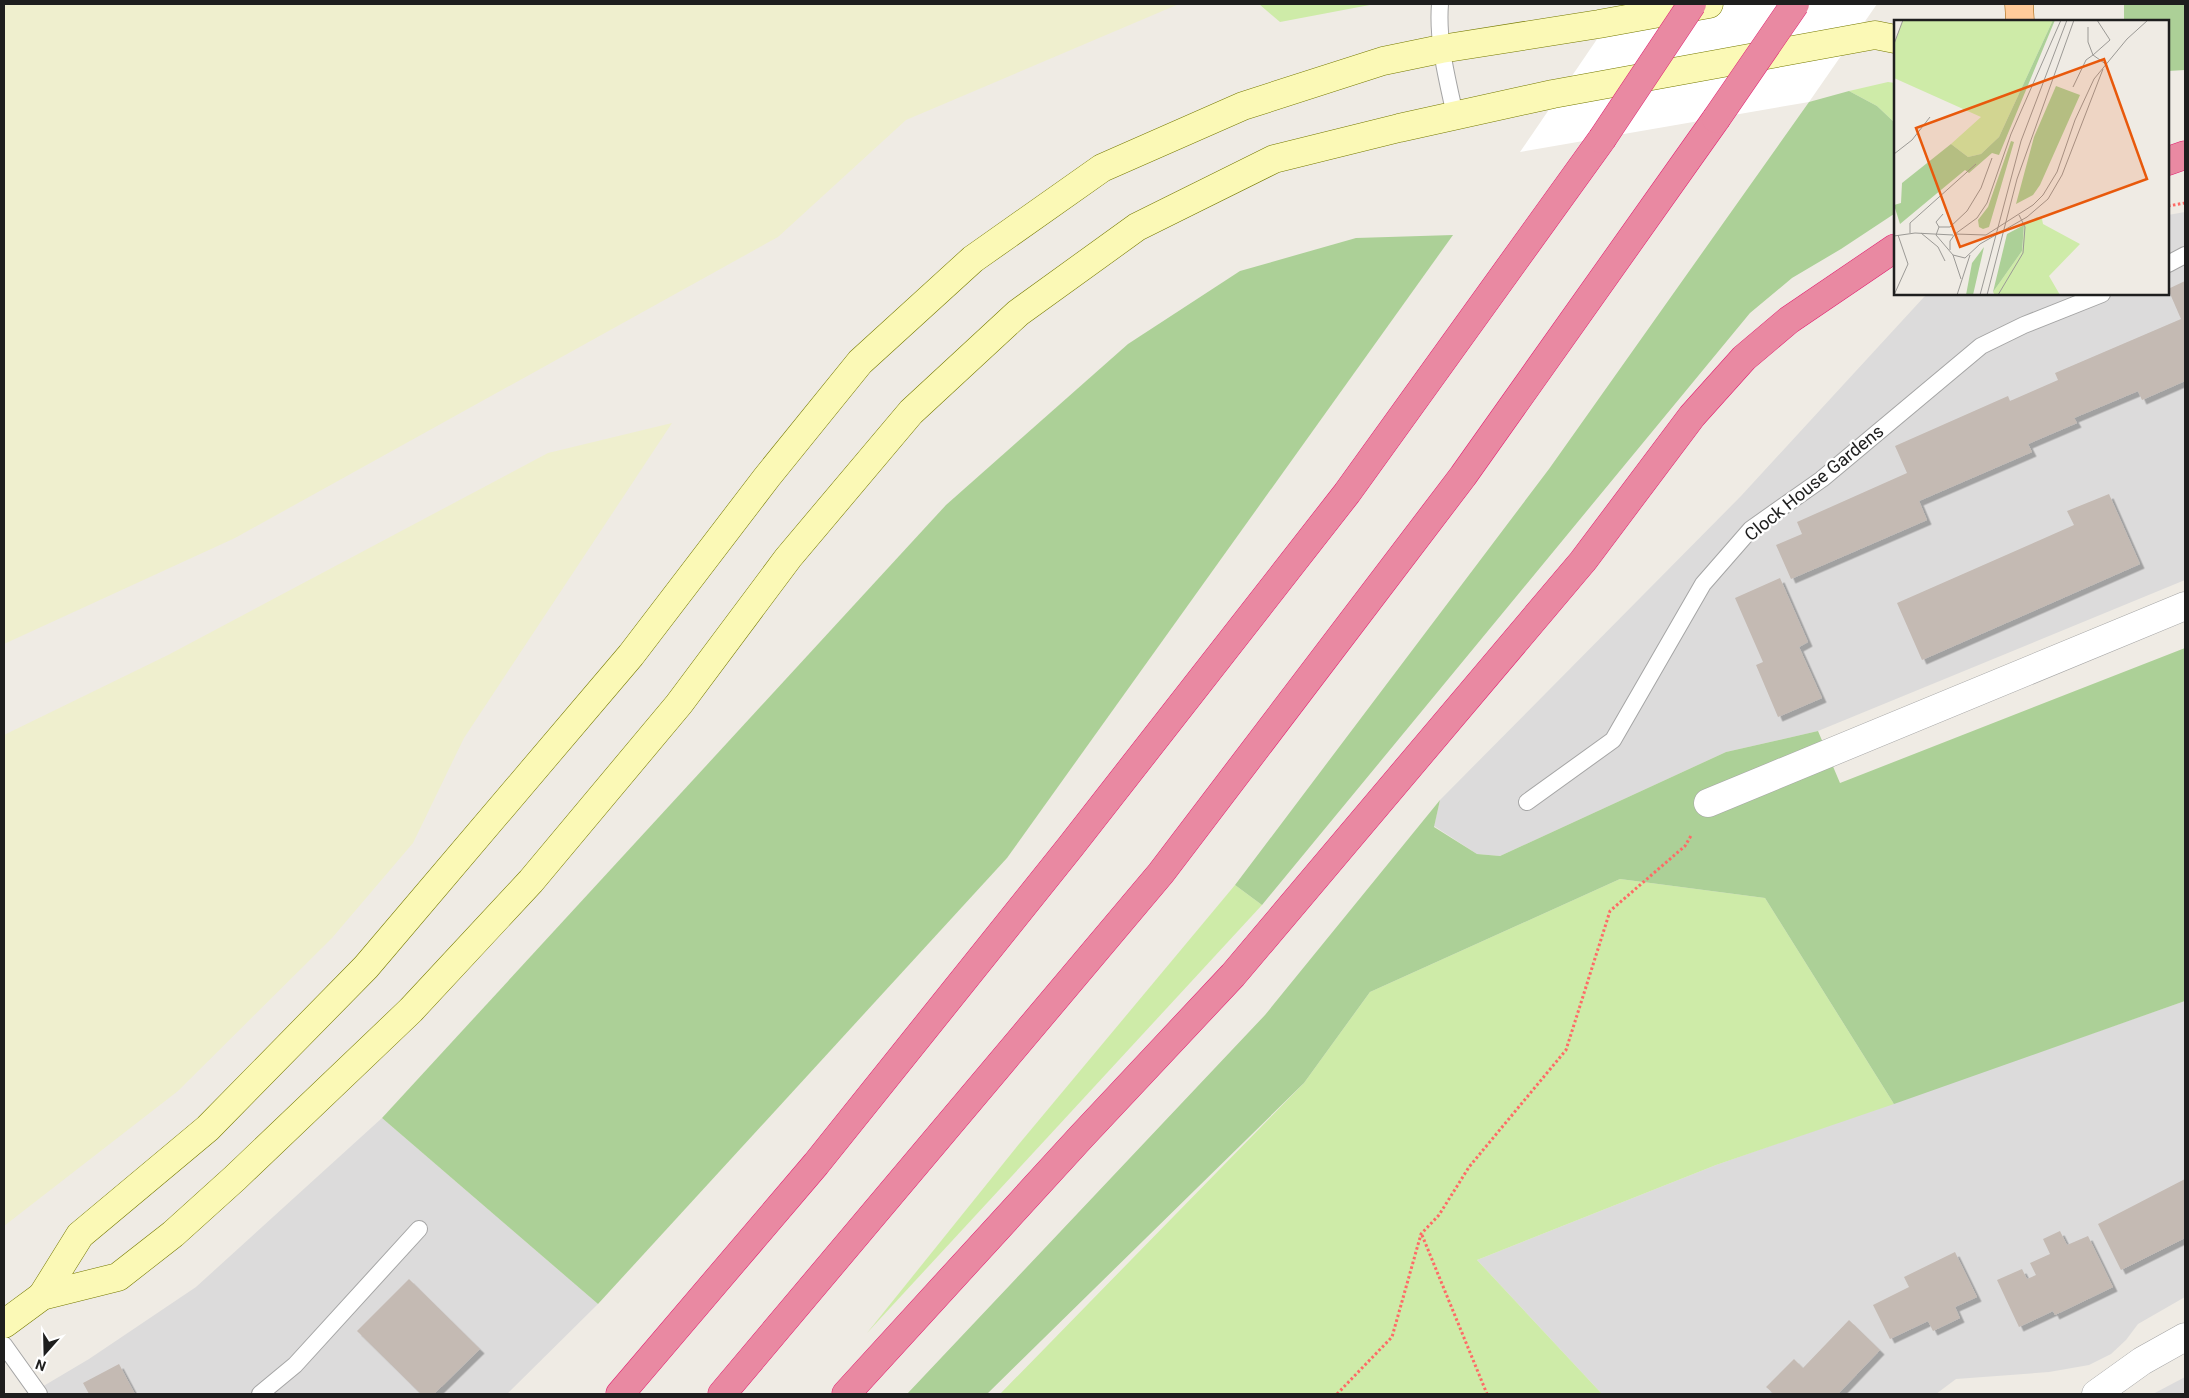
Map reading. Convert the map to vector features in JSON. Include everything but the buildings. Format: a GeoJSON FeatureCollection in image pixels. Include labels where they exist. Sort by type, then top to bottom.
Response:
{"type":"FeatureCollection","features":[{"type":"Feature","properties":{"kind":"highway"},"geometry":{"type":"LineString","coordinates":[[620,1394],[816,1164],[1071,846],[1346,493],[1602,139],[1692,4]]}},
{"type":"Feature","properties":{"kind":"highway"},"geometry":{"type":"LineString","coordinates":[[722,1394],[1161,873],[1463,476],[1716,119],[1795,4]]}},
{"type":"Feature","properties":{"kind":"highway"},"geometry":{"type":"LineString","coordinates":[[2169,159],[2185,155]]}},
{"type":"Feature","properties":{"kind":"highway"},"geometry":{"type":"LineString","coordinates":[[846,1394],[1081,1137],[1233,975],[1583,561],[1692,416],[1744,358],[1789,320],[1894,249]]}},
{"type":"Feature","properties":{"kind":"main road"},"geometry":{"type":"LineString","coordinates":[[4,1324],[42,1296],[80,1234],[208,1128],[366,967],[631,655],[767,477],[860,362],[973,259],[1102,168],[1243,106],[1384,61],[1709,4]]}},
{"type":"Feature","properties":{"kind":"main road"},"geometry":{"type":"LineString","coordinates":[[2020,4],[2020,20]]}},
{"type":"Feature","properties":{"kind":"main road"},"geometry":{"type":"LineString","coordinates":[[42,1296],[118,1277],[173,1234],[235,1178],[411,1010],[530,881],[673,711],[788,558],[911,412],[1018,313],[1136,227],[1274,159],[1455,115],[1553,94],[1875,36],[1894,39]]}},
{"type":"Feature","properties":{"kind":"street"},"geometry":{"type":"LineString","coordinates":[[1708,803],[2185,606]]}},
{"type":"Feature","properties":{"kind":"street"},"geometry":{"type":"LineString","coordinates":[[2096,1394],[2142,1361],[2185,1337]]}},
{"type":"Feature","properties":{"kind":"lane"},"geometry":{"type":"LineString","coordinates":[[1440,4],[1438,23],[1441,50],[1455,115]]}},
{"type":"Feature","properties":{"kind":"lane"},"geometry":{"type":"LineString","coordinates":[[2169,263],[2185,255]]}},
{"type":"Feature","properties":{"kind":"lane","name":"Clock House Gardens"},"geometry":{"type":"LineString","coordinates":[[1527,802],[1613,740],[1703,584],[1751,529],[1822,479],[1981,346],[2024,325],[2099,295]]}},
{"type":"Feature","properties":{"kind":"lane"},"geometry":{"type":"LineString","coordinates":[[260,1394],[296,1365],[419,1229]]}},
{"type":"Feature","properties":{"kind":"lane"},"geometry":{"type":"LineString","coordinates":[[4,1345],[39,1394]]}},
{"type":"Feature","properties":{"kind":"path"},"geometry":{"type":"LineString","coordinates":[[2169,206],[2185,203]]}},
{"type":"Feature","properties":{"kind":"path"},"geometry":{"type":"LineString","coordinates":[[1337,1394],[1392,1337],[1421,1234],[1439,1214],[1469,1167],[1566,1050],[1610,911],[1685,846],[1708,803]]}},
{"type":"Feature","properties":{"kind":"path"},"geometry":{"type":"LineString","coordinates":[[1421,1234],[1487,1394]]}},
{"type":"Feature","properties":{"kind":"shaded area"},"geometry":{"type":"Polygon","coordinates":[[[2185,212],[2185,580],[1818,731],[1726,752],[1500,856],[1477,854],[1434,826],[1440,800],[1741,496],[1924,297],[1927,295],[2169,295],[2169,215],[2185,212]]]}},
{"type":"Feature","properties":{"kind":"shaded area"},"geometry":{"type":"Polygon","coordinates":[[[2185,1001],[2185,1297],[2138,1324],[2126,1340],[2111,1354],[2089,1365],[2049,1372],[1956,1379],[1936,1394],[1602,1394],[1477,1260],[1716,1165],[2185,1001]]]}},
{"type":"Feature","properties":{"kind":"shaded area"},"geometry":{"type":"Polygon","coordinates":[[[382,1118],[598,1304],[507,1394],[30,1394],[89,1359],[196,1287],[382,1118]]]}},
{"type":"Feature","properties":{"kind":"shaded area"},"geometry":{"type":"Polygon","coordinates":[[[2185,1377],[2185,1394],[2153,1394],[2185,1377]]]}},
{"type":"Feature","properties":{"kind":"green space"},"geometry":{"type":"Polygon","coordinates":[[[4,4],[1179,4],[906,120],[778,237],[235,538],[4,644],[4,4]]]}},
{"type":"Feature","properties":{"kind":"green space"},"geometry":{"type":"Polygon","coordinates":[[[1259,4],[1375,4],[1280,22],[1259,4]]]}},
{"type":"Feature","properties":{"kind":"green space"},"geometry":{"type":"Polygon","coordinates":[[[2124,4],[2185,4],[2185,70],[2169,71],[2169,20],[2124,20],[2124,4]]]}},
{"type":"Feature","properties":{"kind":"green space"},"geometry":{"type":"Polygon","coordinates":[[[1888,82],[1894,83],[1894,122],[1877,106],[1849,91],[1888,82]]]}},
{"type":"Feature","properties":{"kind":"green space"},"geometry":{"type":"Polygon","coordinates":[[[1849,91],[1877,106],[1894,122],[1894,214],[1792,278],[1750,313],[1262,905],[1235,885],[1549,469],[1809,102],[1849,91]]]}},
{"type":"Feature","properties":{"kind":"green space"},"geometry":{"type":"Polygon","coordinates":[[[1453,235],[1007,858],[598,1304],[382,1118],[946,505],[1128,344],[1240,271],[1356,238],[1453,235]]]}},
{"type":"Feature","properties":{"kind":"green space"},"geometry":{"type":"Polygon","coordinates":[[[672,423],[464,738],[413,843],[332,938],[178,1091],[4,1226],[4,735],[168,655],[548,453],[672,423]]]}},
{"type":"Feature","properties":{"kind":"green space"},"geometry":{"type":"Polygon","coordinates":[[[2185,648],[2185,1001],[1894,1104],[1765,898],[1620,879],[1370,992],[1304,1083],[987,1394],[907,1394],[1265,1015],[1440,800],[1434,827],[1477,854],[1500,856],[1726,752],[1818,731],[1840,783],[2185,648]]]}},
{"type":"Feature","properties":{"kind":"green space"},"geometry":{"type":"Polygon","coordinates":[[[1620,879],[1765,898],[1894,1104],[1716,1165],[1477,1260],[1602,1394],[1000,1394],[1304,1083],[1370,992],[1620,879]]]}},
{"type":"Feature","properties":{"kind":"green space"},"geometry":{"type":"Polygon","coordinates":[[[1235,885],[1262,905],[867,1333],[1019,1144],[1235,885]]]}},
{"type":"Feature","properties":{"kind":"pier"},"geometry":{"type":"Polygon","coordinates":[[[1621,4],[1877,4],[1809,102],[1520,152],[1621,4]]]}}]}
